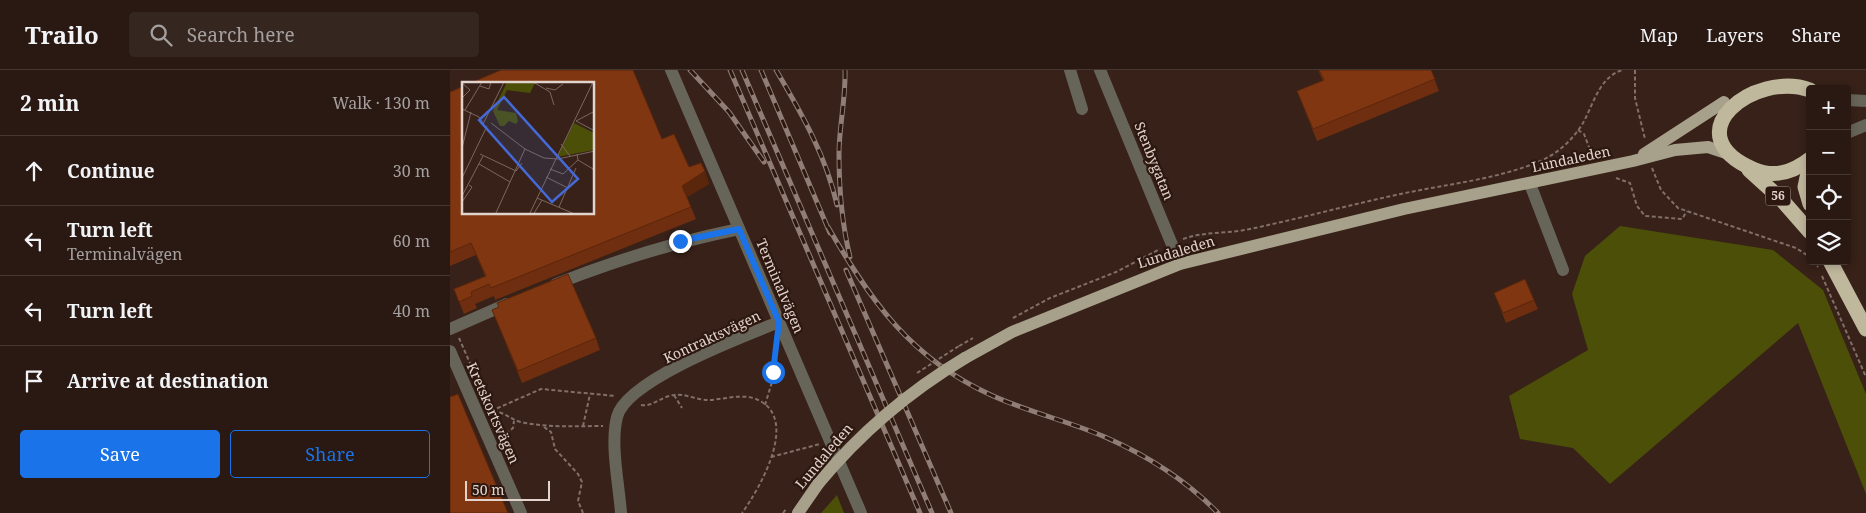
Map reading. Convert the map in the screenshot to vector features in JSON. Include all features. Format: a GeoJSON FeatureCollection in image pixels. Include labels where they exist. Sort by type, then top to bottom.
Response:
{"type":"FeatureCollection","features":[{"type":"Feature","properties":{"kind":"highway"},"geometry":{"type":"LineString","coordinates":[[1729,154],[1720,130],[1720,116],[1724,102],[1742,81]]}},
{"type":"Feature","properties":{"kind":"highway","name":"56"},"geometry":{"type":"LineString","coordinates":[[1729,154],[1781,199],[1806,227]]}},
{"type":"Feature","properties":{"kind":"highway","name":"56"},"geometry":{"type":"LineString","coordinates":[[1742,164],[1764,174],[1778,174],[1791,171],[1806,163]]}},
{"type":"Feature","properties":{"kind":"highway"},"geometry":{"type":"LineString","coordinates":[[1832,265],[1866,329]]}},
{"type":"Feature","properties":{"kind":"highway"},"geometry":{"type":"LineString","coordinates":[[1843,265],[1866,314]]}},
{"type":"Feature","properties":{"kind":"main road","name":"Lundaleden"},"geometry":{"type":"LineString","coordinates":[[1634,161],[1724,102]]}},
{"type":"Feature","properties":{"kind":"main road","name":"Lundaleden"},"geometry":{"type":"LineString","coordinates":[[798,513],[818,484],[864,432],[899,402],[965,358],[1020,329],[1180,264],[1395,211],[1530,184],[1675,150],[1708,147],[1729,154]]}},
{"type":"Feature","properties":{"kind":"street","name":"Terminalvägen"},"geometry":{"type":"LineString","coordinates":[[671,70],[861,513]]}},
{"type":"Feature","properties":{"kind":"street"},"geometry":{"type":"LineString","coordinates":[[1070,70],[1082,109]]}},
{"type":"Feature","properties":{"kind":"street","name":"Stenbygatan"},"geometry":{"type":"LineString","coordinates":[[1100,70],[1180,264]]}},
{"type":"Feature","properties":{"kind":"street"},"geometry":{"type":"LineString","coordinates":[[1851,100],[1866,100]]}},
{"type":"Feature","properties":{"kind":"street"},"geometry":{"type":"LineString","coordinates":[[1851,131],[1866,125]]}},
{"type":"Feature","properties":{"kind":"street"},"geometry":{"type":"LineString","coordinates":[[1530,184],[1563,270]]}},
{"type":"Feature","properties":{"kind":"street"},"geometry":{"type":"LineString","coordinates":[[540,290],[583,273],[662,247],[739,229]]}},
{"type":"Feature","properties":{"kind":"street"},"geometry":{"type":"LineString","coordinates":[[452,328],[523,297]]}},
{"type":"Feature","properties":{"kind":"street","name":"Kontraktsvägen"},"geometry":{"type":"LineString","coordinates":[[630,396],[681,364],[779,322]]}},
{"type":"Feature","properties":{"kind":"street","name":"Kretskortsvägen"},"geometry":{"type":"LineString","coordinates":[[450,351],[521,513]]}},
{"type":"Feature","properties":{"kind":"street"},"geometry":{"type":"LineString","coordinates":[[621,513],[616,426],[617,416],[630,396]]}},
{"type":"Feature","properties":{"kind":"path"},"geometry":{"type":"LineString","coordinates":[[1012,318],[1050,298],[1116,272],[1171,244],[1209,233],[1252,229],[1326,210],[1524,167],[1553,154],[1578,130],[1602,85],[1608,78],[1622,70]]}},
{"type":"Feature","properties":{"kind":"path"},"geometry":{"type":"LineString","coordinates":[[1634,70],[1635,98],[1646,145]]}},
{"type":"Feature","properties":{"kind":"path"},"geometry":{"type":"LineString","coordinates":[[1578,130],[1588,142],[1592,155]]}},
{"type":"Feature","properties":{"kind":"path"},"geometry":{"type":"LineString","coordinates":[[1652,166],[1658,184],[1668,200],[1687,211],[1796,248],[1806,254]]}},
{"type":"Feature","properties":{"kind":"path"},"geometry":{"type":"LineString","coordinates":[[1616,178],[1630,183],[1637,206],[1645,216],[1682,219],[1687,211]]}},
{"type":"Feature","properties":{"kind":"path"},"geometry":{"type":"LineString","coordinates":[[1816,265],[1866,377]]}},
{"type":"Feature","properties":{"kind":"path"},"geometry":{"type":"LineString","coordinates":[[765,405],[772,382],[779,322]]}},
{"type":"Feature","properties":{"kind":"path"},"geometry":{"type":"LineString","coordinates":[[452,328],[491,411]]}},
{"type":"Feature","properties":{"kind":"path"},"geometry":{"type":"LineString","coordinates":[[491,411],[541,389],[630,396],[647,406],[674,395],[707,400],[748,397],[765,405],[772,413],[776,426],[776,440],[762,484],[742,513]]}},
{"type":"Feature","properties":{"kind":"path"},"geometry":{"type":"LineString","coordinates":[[583,426],[590,394]]}},
{"type":"Feature","properties":{"kind":"path"},"geometry":{"type":"LineString","coordinates":[[674,395],[682,408]]}},
{"type":"Feature","properties":{"kind":"path"},"geometry":{"type":"LineString","coordinates":[[491,411],[500,412],[514,421],[544,427],[616,426]]}},
{"type":"Feature","properties":{"kind":"path"},"geometry":{"type":"LineString","coordinates":[[490,444],[508,433],[513,428],[514,421]]}},
{"type":"Feature","properties":{"kind":"path"},"geometry":{"type":"LineString","coordinates":[[544,427],[551,432],[555,449],[578,474],[582,482],[578,501],[583,513]]}},
{"type":"Feature","properties":{"kind":"path"},"geometry":{"type":"LineString","coordinates":[[771,457],[830,442]]}},
{"type":"Feature","properties":{"kind":"shaded area"},"geometry":{"type":"Polygon","coordinates":[[[1620,226],[1773,250],[1823,290],[1866,394],[1866,494],[1798,323],[1610,484],[1573,448],[1520,439],[1509,396],[1588,350],[1572,294],[1585,256],[1620,226]]]}},
{"type":"Feature","properties":{"kind":"shaded area"},"geometry":{"type":"Polygon","coordinates":[[[837,495],[844,513],[821,513],[837,495]]]}},
{"type":"Feature","properties":{"kind":"building"},"geometry":{"type":"Polygon","coordinates":[[[501,70],[633,70],[662,139],[674,134],[689,167],[701,163],[705,171],[682,186],[691,207],[491,288],[489,284],[471,292],[472,296],[459,302],[454,289],[486,276],[471,243],[450,252],[450,92],[462,87],[462,215],[595,215],[595,82],[473,82],[501,70]]]}},
{"type":"Feature","properties":{"kind":"building"},"geometry":{"type":"Polygon","coordinates":[[[1319,70],[1431,70],[1435,79],[1313,129],[1297,91],[1324,80],[1319,70]]]}},
{"type":"Feature","properties":{"kind":"building"},"geometry":{"type":"Polygon","coordinates":[[[568,274],[596,338],[518,371],[492,310],[499,307],[497,303],[568,274]]]}},
{"type":"Feature","properties":{"kind":"building"},"geometry":{"type":"Polygon","coordinates":[[[1525,279],[1534,300],[1503,313],[1494,293],[1525,279]]]}},
{"type":"Feature","properties":{"kind":"building"},"geometry":{"type":"Polygon","coordinates":[[[458,394],[508,513],[450,513],[450,397],[458,394]]]}},
{"type":"Feature","properties":{"kind":"railway"},"geometry":{"type":"LineString","coordinates":[[690,70],[729,112],[764,162]]}},
{"type":"Feature","properties":{"kind":"railway"},"geometry":{"type":"LineString","coordinates":[[730,70],[920,513]]}},
{"type":"Feature","properties":{"kind":"railway"},"geometry":{"type":"LineString","coordinates":[[742,70],[932,513]]}},
{"type":"Feature","properties":{"kind":"railway"},"geometry":{"type":"LineString","coordinates":[[761,70],[830,233]]}},
{"type":"Feature","properties":{"kind":"railway"},"geometry":{"type":"LineString","coordinates":[[776,70],[804,119],[820,152],[837,205]]}},
{"type":"Feature","properties":{"kind":"railway"},"geometry":{"type":"LineString","coordinates":[[845,70],[839,167],[843,219],[850,257]]}},
{"type":"Feature","properties":{"kind":"railway"},"geometry":{"type":"LineString","coordinates":[[828,227],[877,303],[895,325],[937,364],[991,395],[1091,431],[1136,452],[1193,490],[1218,513]]}},
{"type":"Feature","properties":{"kind":"railway"},"geometry":{"type":"LineString","coordinates":[[846,270],[951,513]]}},
{"type":"Feature","properties":{"kind":"route"},"geometry":{"type":"LineString","coordinates":[[680,241],[739,229],[779,322],[773,372]]}}]}
